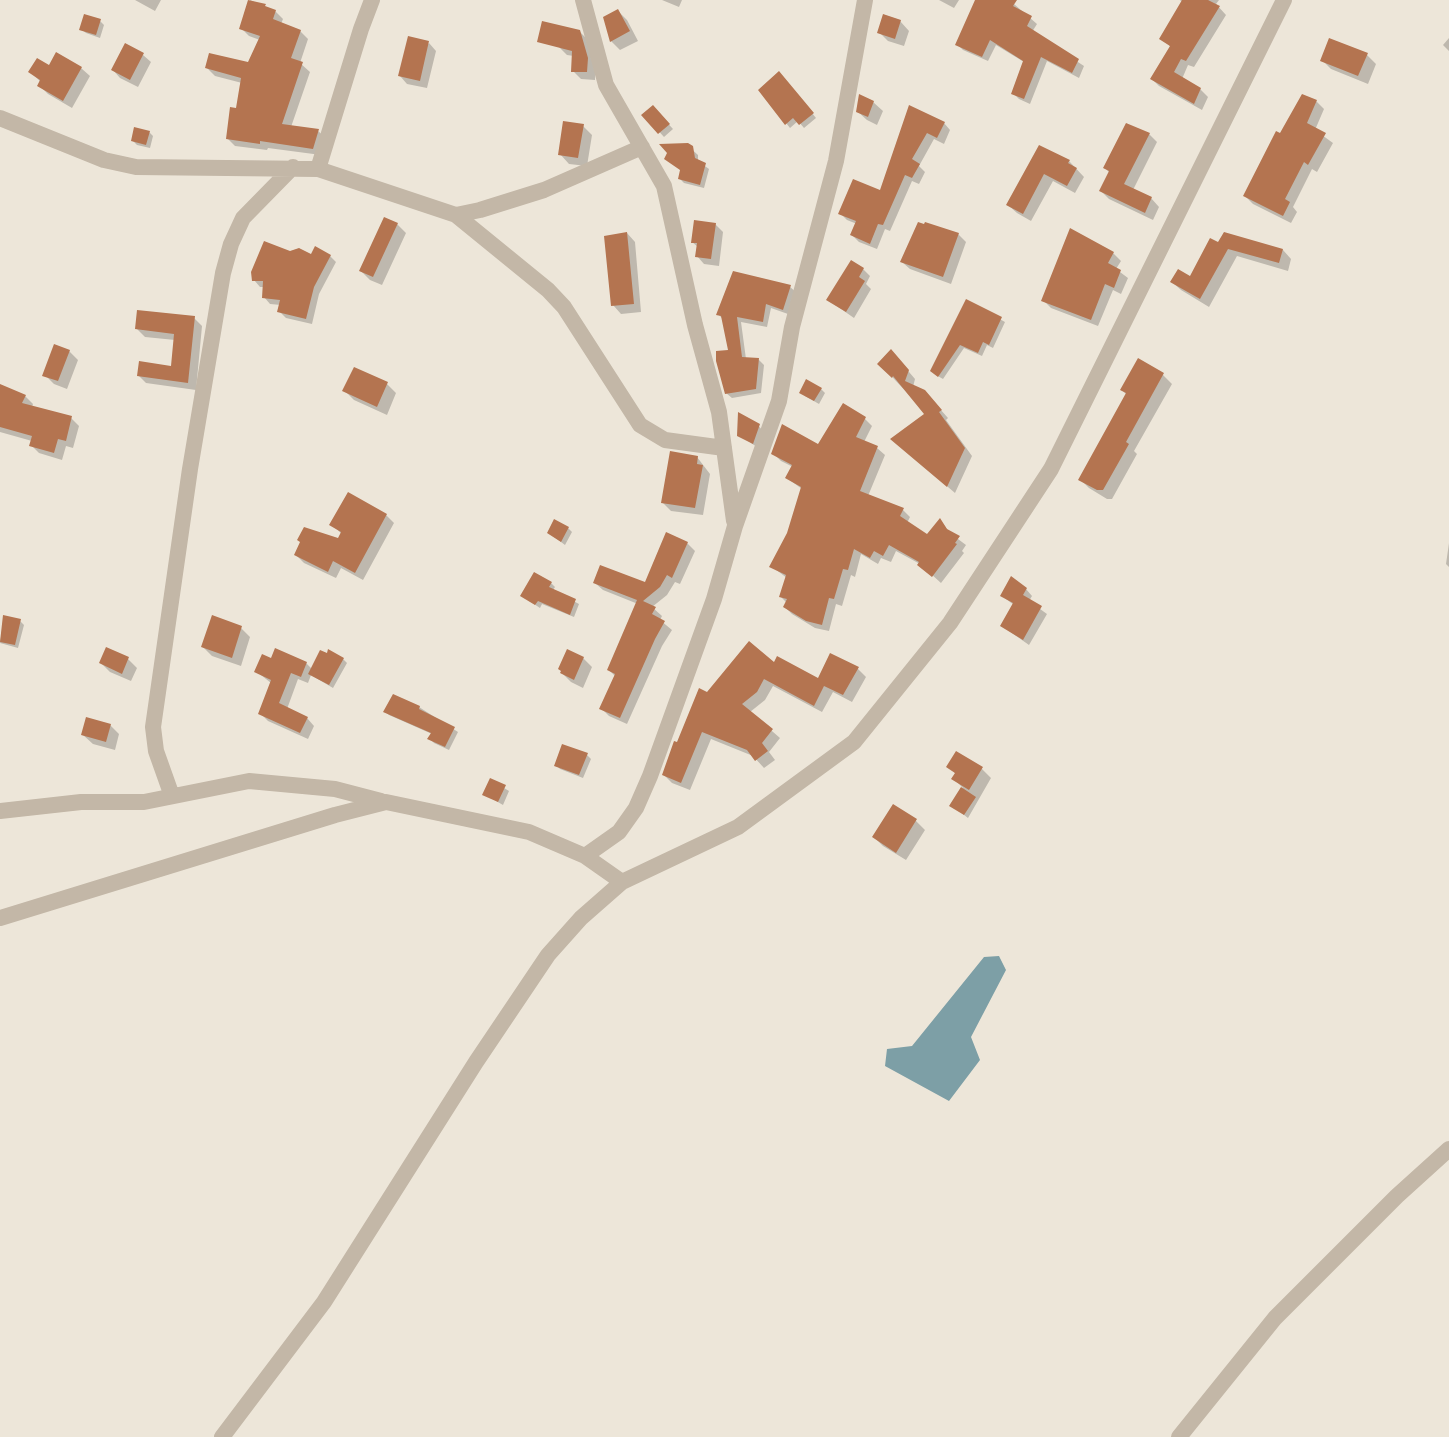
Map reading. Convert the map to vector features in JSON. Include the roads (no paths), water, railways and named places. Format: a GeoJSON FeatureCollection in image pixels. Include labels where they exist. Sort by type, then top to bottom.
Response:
{"type":"FeatureCollection","features":[{"type":"Feature","properties":{"kind":"street"},"geometry":{"type":"LineString","coordinates":[[318,169],[360,29],[372,0]]}},
{"type":"Feature","properties":{"kind":"street"},"geometry":{"type":"LineString","coordinates":[[583,0],[607,85],[664,186],[695,326],[719,412],[735,526]]}},
{"type":"Feature","properties":{"kind":"street"},"geometry":{"type":"LineString","coordinates":[[585,856],[618,832],[636,808],[715,599],[735,526],[779,401],[792,327],[836,161],[865,0]]}},
{"type":"Feature","properties":{"kind":"street"},"geometry":{"type":"LineString","coordinates":[[222,1437],[324,1302],[548,955],[581,918],[622,882],[738,827],[854,742],[950,623],[1051,469],[1284,0]]}},
{"type":"Feature","properties":{"kind":"street"},"geometry":{"type":"LineString","coordinates":[[0,118],[104,160],[136,167],[318,169],[456,215],[548,290],[564,307],[640,425],[665,440],[724,448]]}},
{"type":"Feature","properties":{"kind":"street"},"geometry":{"type":"LineString","coordinates":[[456,215],[544,190],[642,147]]}},
{"type":"Feature","properties":{"kind":"street"},"geometry":{"type":"LineString","coordinates":[[172,796],[156,751],[153,727],[190,469],[223,274],[231,244],[243,218],[293,167]]}},
{"type":"Feature","properties":{"kind":"street"},"geometry":{"type":"LineString","coordinates":[[0,811],[81,802],[144,802],[249,781],[270,781],[335,789],[529,832],[585,856],[622,882]]}},
{"type":"Feature","properties":{"kind":"street"},"geometry":{"type":"LineString","coordinates":[[0,918],[335,815],[386,802]]}},
{"type":"Feature","properties":{"kind":"street"},"geometry":{"type":"LineString","coordinates":[[1179,1437],[1275,1318],[1397,1196],[1449,1149]]}},
{"type":"Feature","properties":{"kind":"water"},"geometry":{"type":"Polygon","coordinates":[[[999,956],[1006,970],[971,1037],[980,1060],[949,1101],[885,1066],[887,1049],[912,1046],[984,957],[999,956]]]}}]}
